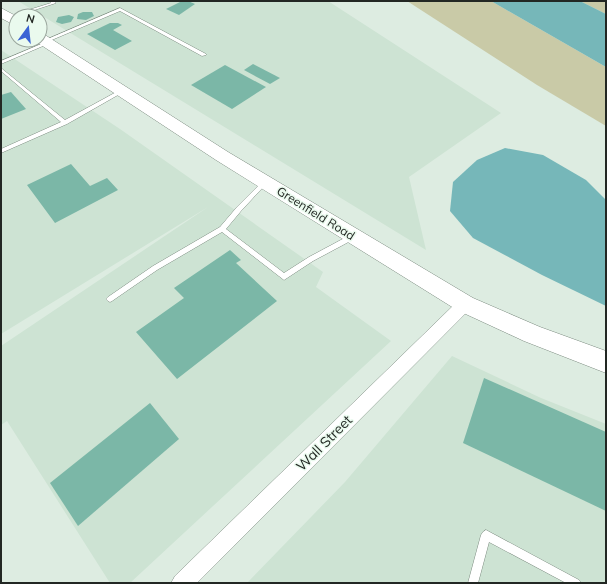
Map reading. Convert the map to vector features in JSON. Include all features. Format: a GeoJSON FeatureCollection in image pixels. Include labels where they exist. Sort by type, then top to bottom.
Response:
{"type":"FeatureCollection","features":[{"type":"Feature","properties":{"kind":"main road","name":"Greenfield Road"},"geometry":{"type":"LineString","coordinates":[[48,44],[265,182],[465,304],[532,334],[606,362]]}},
{"type":"Feature","properties":{"kind":"street","name":"Wall Street"},"geometry":{"type":"LineString","coordinates":[[182,583],[465,304]]}},
{"type":"Feature","properties":{"kind":"lane"},"geometry":{"type":"LineString","coordinates":[[38,8],[54,3],[52,1]]}},
{"type":"Feature","properties":{"kind":"lane"},"geometry":{"type":"LineString","coordinates":[[48,40],[70,32],[120,10],[204,55]]}},
{"type":"Feature","properties":{"kind":"lane"},"geometry":{"type":"LineString","coordinates":[[1,63],[30,48]]}},
{"type":"Feature","properties":{"kind":"lane"},"geometry":{"type":"LineString","coordinates":[[1,69],[65,123]]}},
{"type":"Feature","properties":{"kind":"lane"},"geometry":{"type":"LineString","coordinates":[[1,151],[65,123],[122,91]]}},
{"type":"Feature","properties":{"kind":"lane"},"geometry":{"type":"LineString","coordinates":[[110,299],[155,268],[222,229],[265,182]]}},
{"type":"Feature","properties":{"kind":"lane"},"geometry":{"type":"LineString","coordinates":[[222,229],[284,277],[312,259],[354,236]]}},
{"type":"Feature","properties":{"kind":"lane"},"geometry":{"type":"LineString","coordinates":[[473,583],[486,535],[576,583]]}},
{"type":"Feature","properties":{"kind":"shaded area"},"geometry":{"type":"Polygon","coordinates":[[[18,1],[328,1],[501,113],[409,177],[426,250],[48,19],[48,8],[29,8],[18,1]]]}},
{"type":"Feature","properties":{"kind":"shaded area"},"geometry":{"type":"Polygon","coordinates":[[[407,1],[491,1],[606,67],[606,126],[537,85],[407,1]]]}},
{"type":"Feature","properties":{"kind":"shaded area"},"geometry":{"type":"Polygon","coordinates":[[[580,1],[606,1],[606,14],[580,1]]]}},
{"type":"Feature","properties":{"kind":"shaded area"},"geometry":{"type":"Polygon","coordinates":[[[1,50],[120,129],[323,272],[316,287],[391,341],[130,583],[110,583],[7,421],[1,425],[1,346],[208,207],[1,334],[1,50]]]}},
{"type":"Feature","properties":{"kind":"shaded area"},"geometry":{"type":"Polygon","coordinates":[[[452,356],[541,398],[606,424],[606,583],[247,583],[345,482],[452,356]]]}},
{"type":"Feature","properties":{"kind":"water"},"geometry":{"type":"Polygon","coordinates":[[[491,1],[580,1],[606,14],[606,67],[491,1]]]}},
{"type":"Feature","properties":{"kind":"water"},"geometry":{"type":"Polygon","coordinates":[[[505,148],[543,155],[586,180],[606,200],[606,306],[542,275],[473,238],[450,211],[453,182],[477,160],[505,148]]]}},
{"type":"Feature","properties":{"kind":"building"},"geometry":{"type":"Polygon","coordinates":[[[182,1],[188,1],[195,4],[179,15],[166,9],[182,1]]]}},
{"type":"Feature","properties":{"kind":"building"},"geometry":{"type":"Polygon","coordinates":[[[83,12],[92,12],[94,16],[86,20],[77,19],[78,14],[83,12]]]}},
{"type":"Feature","properties":{"kind":"building"},"geometry":{"type":"Polygon","coordinates":[[[69,15],[74,17],[71,22],[62,24],[56,22],[58,17],[69,15]]]}},
{"type":"Feature","properties":{"kind":"building"},"geometry":{"type":"Polygon","coordinates":[[[110,23],[118,23],[122,25],[113,30],[132,41],[115,50],[87,34],[110,23]]]}},
{"type":"Feature","properties":{"kind":"building"},"geometry":{"type":"Polygon","coordinates":[[[253,64],[280,78],[270,84],[244,70],[253,64]]]}},
{"type":"Feature","properties":{"kind":"building"},"geometry":{"type":"Polygon","coordinates":[[[225,65],[266,87],[232,109],[191,85],[225,65]]]}},
{"type":"Feature","properties":{"kind":"building"},"geometry":{"type":"Polygon","coordinates":[[[11,92],[26,109],[1,119],[1,95],[11,92]]]}},
{"type":"Feature","properties":{"kind":"building"},"geometry":{"type":"Polygon","coordinates":[[[71,164],[90,186],[107,178],[118,190],[55,223],[27,185],[71,164]]]}},
{"type":"Feature","properties":{"kind":"building"},"geometry":{"type":"Polygon","coordinates":[[[230,250],[241,260],[236,263],[277,301],[177,379],[136,332],[184,298],[174,288],[230,250]]]}},
{"type":"Feature","properties":{"kind":"building"},"geometry":{"type":"Polygon","coordinates":[[[484,378],[606,432],[606,511],[463,443],[484,378]]]}},
{"type":"Feature","properties":{"kind":"building"},"geometry":{"type":"Polygon","coordinates":[[[150,403],[179,439],[78,526],[50,483],[150,403]]]}}]}
